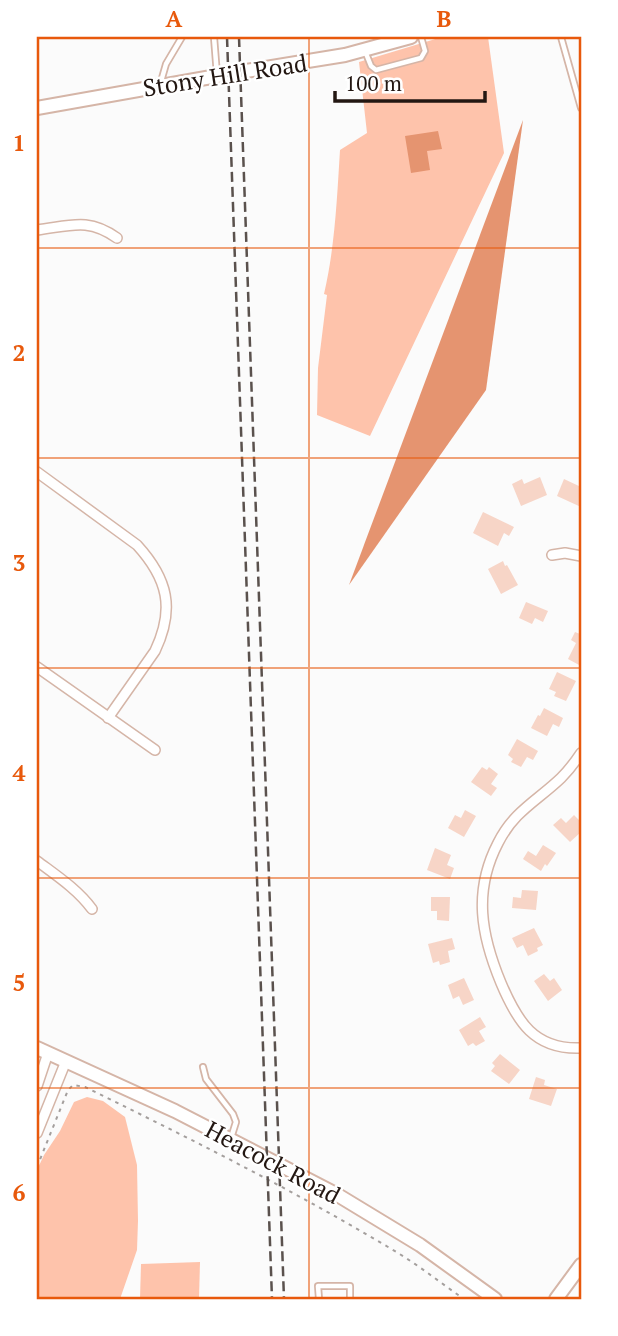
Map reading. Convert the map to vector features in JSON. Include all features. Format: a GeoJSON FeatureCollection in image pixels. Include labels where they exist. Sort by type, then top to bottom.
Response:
{"type":"FeatureCollection","features":[{"type":"Feature","properties":{"kind":"main road","name":"Stony Hill Road"},"geometry":{"type":"LineString","coordinates":[[37,108],[160,85],[315,61],[411,37]]}},
{"type":"Feature","properties":{"kind":"main road","name":"Heacock Road"},"geometry":{"type":"LineString","coordinates":[[42,1051],[112,1081],[337,1194],[440,1258],[495,1299]]}},
{"type":"Feature","properties":{"kind":"main road"},"geometry":{"type":"LineString","coordinates":[[556,1299],[581,1265]]}},
{"type":"Feature","properties":{"kind":"street"},"geometry":{"type":"LineString","coordinates":[[37,230],[85,224],[103,229],[117,238]]}},
{"type":"Feature","properties":{"kind":"street"},"geometry":{"type":"LineString","coordinates":[[37,472],[137,545],[149,558],[162,580],[167,606],[161,639],[108,718]]}},
{"type":"Feature","properties":{"kind":"street"},"geometry":{"type":"LineString","coordinates":[[552,555],[565,553],[581,556]]}},
{"type":"Feature","properties":{"kind":"street"},"geometry":{"type":"LineString","coordinates":[[37,667],[155,750]]}},
{"type":"Feature","properties":{"kind":"street"},"geometry":{"type":"LineString","coordinates":[[581,753],[559,780],[529,804],[507,828],[488,869],[483,903],[490,956],[512,1009],[527,1029],[538,1038],[560,1046],[581,1048]]}},
{"type":"Feature","properties":{"kind":"street"},"geometry":{"type":"LineString","coordinates":[[37,861],[69,884],[92,909]]}},
{"type":"Feature","properties":{"kind":"street"},"geometry":{"type":"LineString","coordinates":[[37,1086],[42,1051]]}},
{"type":"Feature","properties":{"kind":"street"},"geometry":{"type":"LineString","coordinates":[[37,1133],[66,1061]]}},
{"type":"Feature","properties":{"kind":"lane"},"geometry":{"type":"LineString","coordinates":[[160,85],[166,64],[181,37]]}},
{"type":"Feature","properties":{"kind":"lane"},"geometry":{"type":"LineString","coordinates":[[214,37],[217,76]]}},
{"type":"Feature","properties":{"kind":"lane"},"geometry":{"type":"LineString","coordinates":[[365,50],[371,66],[376,70],[421,58],[425,51],[421,37]]}},
{"type":"Feature","properties":{"kind":"lane"},"geometry":{"type":"LineString","coordinates":[[561,37],[581,108]]}},
{"type":"Feature","properties":{"kind":"lane"},"geometry":{"type":"LineString","coordinates":[[203,1067],[206,1079],[233,1114],[236,1122],[231,1139]]}},
{"type":"Feature","properties":{"kind":"lane"},"geometry":{"type":"LineString","coordinates":[[319,1299],[318,1286],[350,1286],[350,1299]]}},
{"type":"Feature","properties":{"kind":"path"},"geometry":{"type":"LineString","coordinates":[[37,1167],[68,1090],[74,1085],[85,1087],[239,1163],[400,1254],[464,1299]]}},
{"type":"Feature","properties":{"kind":"shaded area"},"geometry":{"type":"Polygon","coordinates":[[[442,37],[488,37],[504,153],[370,436],[317,415],[318,368],[327,295],[324,294],[337,204],[340,150],[367,133],[359,62],[442,37]]]}},
{"type":"Feature","properties":{"kind":"shaded area"},"geometry":{"type":"Polygon","coordinates":[[[523,120],[486,390],[349,585],[523,120]]]}},
{"type":"Feature","properties":{"kind":"shaded area"},"geometry":{"type":"Polygon","coordinates":[[[438,131],[442,149],[427,151],[430,170],[411,173],[405,136],[438,131]]]}},
{"type":"Feature","properties":{"kind":"shaded area"},"geometry":{"type":"Polygon","coordinates":[[[87,1097],[103,1101],[125,1117],[137,1165],[137,1250],[120,1299],[37,1299],[37,1170],[74,1102],[87,1097]]]}},
{"type":"Feature","properties":{"kind":"shaded area"},"geometry":{"type":"Polygon","coordinates":[[[200,1262],[199,1299],[140,1299],[141,1264],[200,1262]]]}},
{"type":"Feature","properties":{"kind":"building"},"geometry":{"type":"Polygon","coordinates":[[[540,477],[547,495],[521,506],[512,484],[522,479],[524,484],[540,477]]]}},
{"type":"Feature","properties":{"kind":"building"},"geometry":{"type":"Polygon","coordinates":[[[564,479],[581,487],[581,507],[557,496],[564,479]]]}},
{"type":"Feature","properties":{"kind":"building"},"geometry":{"type":"Polygon","coordinates":[[[483,512],[514,527],[509,536],[504,533],[498,546],[473,533],[483,512]]]}},
{"type":"Feature","properties":{"kind":"building"},"geometry":{"type":"Polygon","coordinates":[[[503,561],[518,585],[501,594],[488,569],[503,561]]]}},
{"type":"Feature","properties":{"kind":"building"},"geometry":{"type":"Polygon","coordinates":[[[526,602],[548,611],[543,622],[535,618],[532,624],[519,618],[526,602]]]}},
{"type":"Feature","properties":{"kind":"building"},"geometry":{"type":"Polygon","coordinates":[[[575,632],[581,632],[581,666],[568,659],[576,643],[571,640],[575,632]]]}},
{"type":"Feature","properties":{"kind":"building"},"geometry":{"type":"Polygon","coordinates":[[[557,672],[576,681],[566,701],[554,696],[556,692],[549,689],[557,672]]]}},
{"type":"Feature","properties":{"kind":"building"},"geometry":{"type":"Polygon","coordinates":[[[544,708],[563,718],[559,727],[553,724],[547,736],[531,728],[544,708]]]}},
{"type":"Feature","properties":{"kind":"building"},"geometry":{"type":"Polygon","coordinates":[[[517,739],[538,751],[533,760],[527,757],[521,767],[511,762],[513,759],[508,755],[517,739]]]}},
{"type":"Feature","properties":{"kind":"building"},"geometry":{"type":"Polygon","coordinates":[[[482,767],[487,770],[489,767],[498,774],[491,784],[497,788],[491,796],[471,782],[482,767]]]}},
{"type":"Feature","properties":{"kind":"building"},"geometry":{"type":"Polygon","coordinates":[[[465,810],[476,816],[464,837],[448,828],[455,815],[461,818],[465,810]]]}},
{"type":"Feature","properties":{"kind":"building"},"geometry":{"type":"Polygon","coordinates":[[[574,815],[581,822],[581,832],[570,842],[553,825],[561,818],[566,823],[574,815]]]}},
{"type":"Feature","properties":{"kind":"building"},"geometry":{"type":"Polygon","coordinates":[[[543,845],[556,853],[541,871],[523,859],[528,851],[536,856],[543,845]]]}},
{"type":"Feature","properties":{"kind":"building"},"geometry":{"type":"Polygon","coordinates":[[[435,848],[451,855],[447,865],[454,868],[450,879],[427,870],[435,848]]]}},
{"type":"Feature","properties":{"kind":"building"},"geometry":{"type":"Polygon","coordinates":[[[522,890],[538,891],[536,910],[512,908],[513,897],[521,898],[522,890]]]}},
{"type":"Feature","properties":{"kind":"building"},"geometry":{"type":"Polygon","coordinates":[[[431,897],[450,897],[449,921],[437,920],[437,911],[431,911],[431,897]]]}},
{"type":"Feature","properties":{"kind":"building"},"geometry":{"type":"Polygon","coordinates":[[[534,928],[543,945],[528,956],[523,945],[517,948],[512,938],[534,928]]]}},
{"type":"Feature","properties":{"kind":"building"},"geometry":{"type":"Polygon","coordinates":[[[452,938],[455,949],[448,951],[450,962],[440,965],[439,961],[433,963],[428,944],[452,938]]]}},
{"type":"Feature","properties":{"kind":"building"},"geometry":{"type":"Polygon","coordinates":[[[544,974],[550,981],[554,978],[562,990],[548,1001],[534,981],[544,974]]]}},
{"type":"Feature","properties":{"kind":"building"},"geometry":{"type":"Polygon","coordinates":[[[464,978],[474,1000],[463,1005],[459,996],[453,999],[448,985],[464,978]]]}},
{"type":"Feature","properties":{"kind":"building"},"geometry":{"type":"Polygon","coordinates":[[[480,1017],[486,1027],[479,1031],[485,1041],[476,1046],[473,1043],[468,1046],[459,1030],[480,1017]]]}},
{"type":"Feature","properties":{"kind":"building"},"geometry":{"type":"Polygon","coordinates":[[[500,1054],[520,1070],[509,1084],[491,1071],[495,1066],[492,1063],[500,1054]]]}},
{"type":"Feature","properties":{"kind":"building"},"geometry":{"type":"Polygon","coordinates":[[[536,1077],[545,1080],[544,1085],[557,1089],[551,1106],[529,1099],[536,1077]]]}},
{"type":"Feature","properties":{"kind":"railway"},"geometry":{"type":"LineString","coordinates":[[227,37],[272,1299]]}},
{"type":"Feature","properties":{"kind":"railway"},"geometry":{"type":"LineString","coordinates":[[239,37],[284,1299]]}}]}
